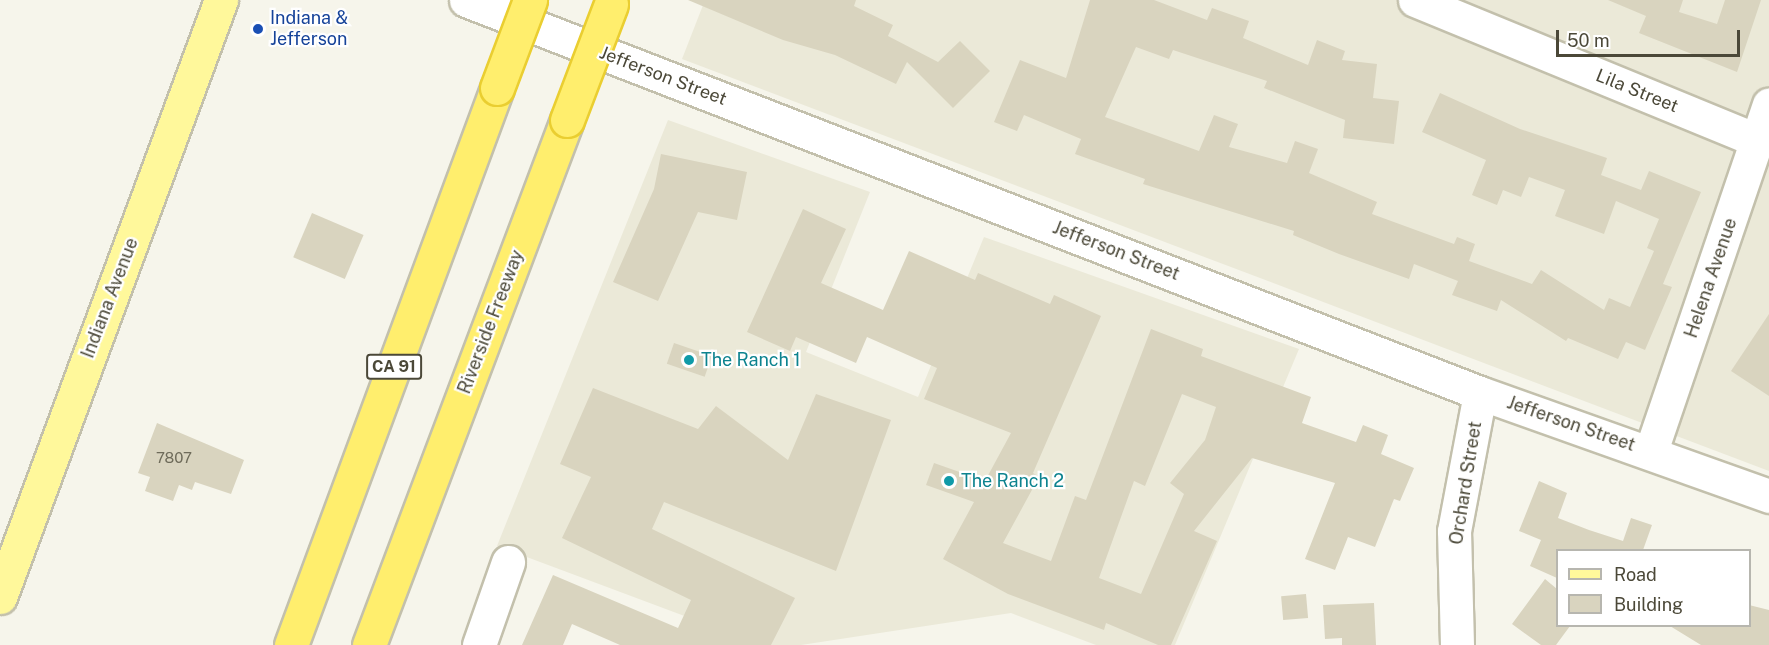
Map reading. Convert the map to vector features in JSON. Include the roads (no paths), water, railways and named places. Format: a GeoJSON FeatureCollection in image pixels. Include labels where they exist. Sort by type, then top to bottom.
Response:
{"type":"FeatureCollection","features":[{"type":"Feature","properties":{"kind":"highway","name":"CA 91"},"geometry":{"type":"LineString","coordinates":[[291,645],[530,0]]}},
{"type":"Feature","properties":{"kind":"highway","name":"Riverside Freeway"},"geometry":{"type":"LineString","coordinates":[[369,645],[612,2]]}},
{"type":"Feature","properties":{"kind":"main road","name":"Indiana Avenue"},"geometry":{"type":"LineString","coordinates":[[0,597],[221,0]]}},
{"type":"Feature","properties":{"kind":"street","name":"Jefferson Street"},"geometry":{"type":"LineString","coordinates":[[466,0],[1480,393],[1651,451],[1769,496]]}},
{"type":"Feature","properties":{"kind":"street","name":"Lila Street"},"geometry":{"type":"LineString","coordinates":[[1415,0],[1759,141]]}},
{"type":"Feature","properties":{"kind":"street","name":"Helena Avenue"},"geometry":{"type":"LineString","coordinates":[[1651,451],[1759,141],[1769,105]]}},
{"type":"Feature","properties":{"kind":"street","name":"Orchard Street"},"geometry":{"type":"LineString","coordinates":[[1456,645],[1454,531],[1480,393]]}},
{"type":"Feature","properties":{"kind":"street"},"geometry":{"type":"LineString","coordinates":[[479,645],[508,562]]}},
{"type":"Feature","properties":{"kind":"place","name":"Indiana & Jefferson"},"geometry":{"type":"Point","coordinates":[258,29]}},
{"type":"Feature","properties":{"kind":"place","name":"The Ranch 1"},"geometry":{"type":"Point","coordinates":[689,360]}},
{"type":"Feature","properties":{"kind":"place","name":"The Ranch 2"},"geometry":{"type":"Point","coordinates":[949,481]}}]}
